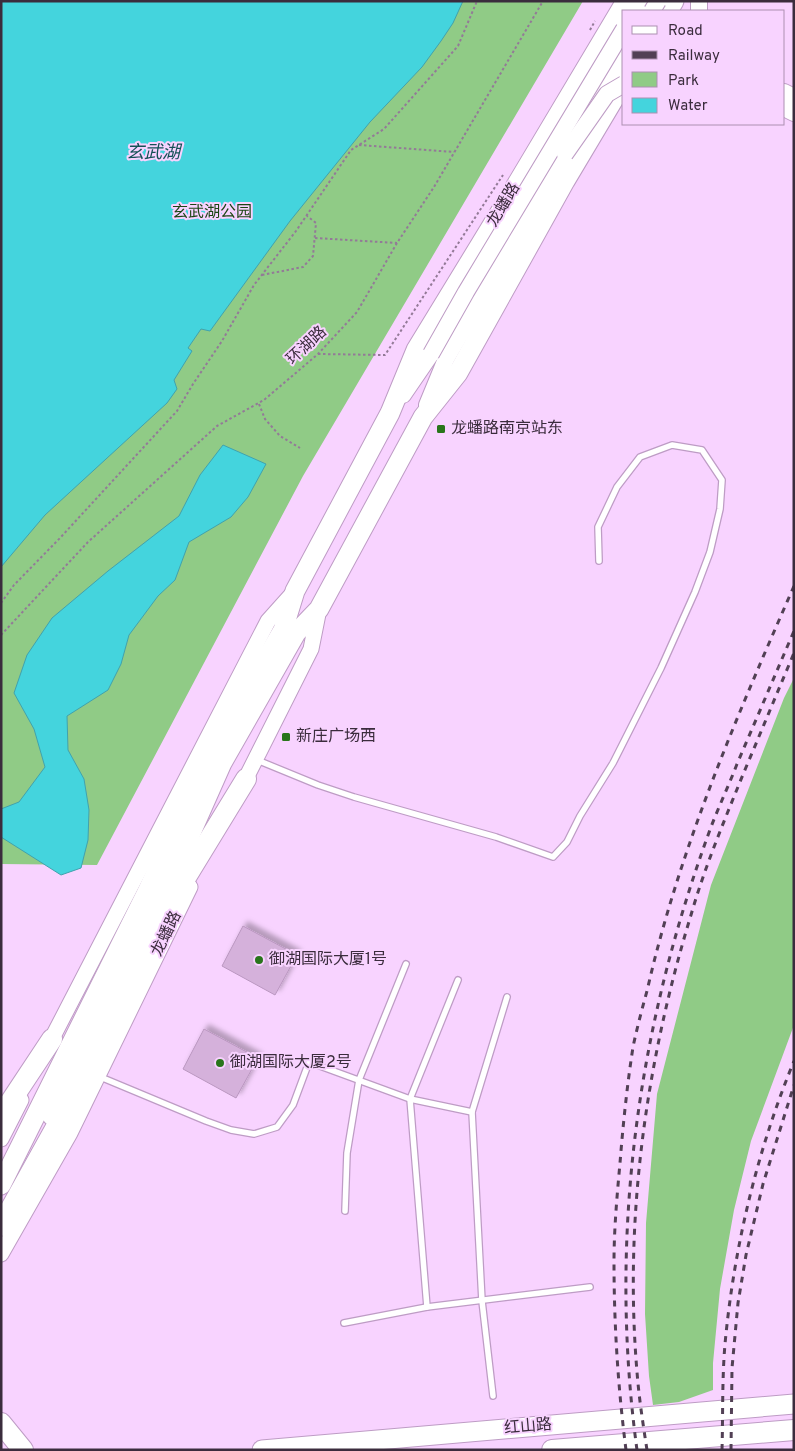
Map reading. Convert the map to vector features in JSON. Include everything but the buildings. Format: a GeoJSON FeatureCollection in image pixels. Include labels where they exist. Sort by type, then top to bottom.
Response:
{"type":"FeatureCollection","features":[{"type":"Feature","properties":{"kind":"highway"},"geometry":{"type":"LineString","coordinates":[[1,1226],[91,1064],[166,910],[246,779]]}},
{"type":"Feature","properties":{"kind":"highway"},"geometry":{"type":"LineString","coordinates":[[1,1116],[52,1039]]}},
{"type":"Feature","properties":{"kind":"highway"},"geometry":{"type":"LineString","coordinates":[[1,1423],[22,1450]]}},
{"type":"Feature","properties":{"kind":"highway"},"geometry":{"type":"LineString","coordinates":[[552,1450],[794,1430]]}},
{"type":"Feature","properties":{"kind":"highway"},"geometry":{"type":"LineString","coordinates":[[1,1435],[22,1450]]}},
{"type":"Feature","properties":{"kind":"main road","name":"龙蟠路"},"geometry":{"type":"LineString","coordinates":[[1,1218],[179,860],[222,763],[290,632],[295,591],[390,413],[416,350],[626,1]]}},
{"type":"Feature","properties":{"kind":"main road","name":"龙蟠路"},"geometry":{"type":"LineString","coordinates":[[423,417],[439,356],[496,241],[622,32]]}},
{"type":"Feature","properties":{"kind":"main road","name":"龙蟠路"},"geometry":{"type":"LineString","coordinates":[[390,413],[439,356],[622,60]]}},
{"type":"Feature","properties":{"kind":"main road"},"geometry":{"type":"LineString","coordinates":[[564,154],[607,94],[622,84]]}},
{"type":"Feature","properties":{"kind":"main road","name":"龙蟠路"},"geometry":{"type":"LineString","coordinates":[[1,1185],[148,890],[210,756],[290,632],[319,609],[423,417],[458,373],[565,181],[622,86]]}},
{"type":"Feature","properties":{"kind":"main road","name":"红山路"},"geometry":{"type":"LineString","coordinates":[[262,1450],[794,1404]]}},
{"type":"Feature","properties":{"kind":"street","name":"龙蟠路"},"geometry":{"type":"LineString","coordinates":[[1,1139],[268,621],[295,591]]}},
{"type":"Feature","properties":{"kind":"street","name":"龙蟠路"},"geometry":{"type":"LineString","coordinates":[[1,1254],[70,1133],[183,901],[256,760],[310,649],[319,609]]}},
{"type":"Feature","properties":{"kind":"lane"},"geometry":{"type":"LineString","coordinates":[[256,760],[336,791],[496,837],[553,857],[567,842],[580,816],[613,763],[661,668],[707,560],[720,509],[722,480],[702,450],[672,445],[640,457],[617,487],[598,527],[599,561]]}},
{"type":"Feature","properties":{"kind":"lane"},"geometry":{"type":"LineString","coordinates":[[345,1211],[347,1153],[359,1080],[406,964]]}},
{"type":"Feature","properties":{"kind":"lane"},"geometry":{"type":"LineString","coordinates":[[427,1307],[410,1099],[458,980]]}},
{"type":"Feature","properties":{"kind":"lane"},"geometry":{"type":"LineString","coordinates":[[493,1396],[482,1300],[472,1112],[507,997]]}},
{"type":"Feature","properties":{"kind":"lane"},"geometry":{"type":"LineString","coordinates":[[98,1076],[206,1121],[232,1130],[254,1134],[277,1127],[293,1105],[309,1062],[410,1099],[472,1112]]}},
{"type":"Feature","properties":{"kind":"lane"},"geometry":{"type":"LineString","coordinates":[[344,1323],[427,1307],[590,1287]]}},
{"type":"Feature","properties":{"kind":"path"},"geometry":{"type":"LineString","coordinates":[[1,602],[14,585],[177,411],[222,341],[254,285],[307,216],[351,150],[384,129],[458,46],[477,1]]}},
{"type":"Feature","properties":{"kind":"path","name":"环湖路"},"geometry":{"type":"LineString","coordinates":[[1,634],[88,542],[217,426],[264,400],[318,354],[357,312],[397,243],[434,187],[543,1]]}},
{"type":"Feature","properties":{"kind":"path"},"geometry":{"type":"LineString","coordinates":[[590,29],[597,18]]}},
{"type":"Feature","properties":{"kind":"path"},"geometry":{"type":"LineString","coordinates":[[359,145],[454,152]]}},
{"type":"Feature","properties":{"kind":"path"},"geometry":{"type":"LineString","coordinates":[[318,354],[385,355],[506,172]]}},
{"type":"Feature","properties":{"kind":"path"},"geometry":{"type":"LineString","coordinates":[[262,276],[303,267],[313,256],[316,223],[307,216]]}},
{"type":"Feature","properties":{"kind":"path"},"geometry":{"type":"LineString","coordinates":[[315,238],[397,243]]}},
{"type":"Feature","properties":{"kind":"path"},"geometry":{"type":"LineString","coordinates":[[259,403],[265,419],[280,436],[300,448]]}},
{"type":"Feature","properties":{"kind":"green space","name":"玄武湖公园"},"geometry":{"type":"Polygon","coordinates":[[[1,1],[583,1],[303,476],[97,865],[1,864],[1,1]]]}},
{"type":"Feature","properties":{"kind":"green space"},"geometry":{"type":"Polygon","coordinates":[[[794,678],[794,1025],[751,1141],[734,1210],[720,1289],[713,1363],[713,1390],[679,1402],[653,1405],[645,1314],[646,1223],[657,1094],[711,885],[784,698],[794,678]]]}},
{"type":"Feature","properties":{"kind":"water","name":"玄武湖"},"geometry":{"type":"Polygon","coordinates":[[[1,1],[463,1],[453,23],[422,67],[370,122],[290,221],[210,331],[201,329],[188,348],[192,351],[174,380],[177,389],[167,403],[45,515],[1,567],[1,1]]]}},
{"type":"Feature","properties":{"kind":"water"},"geometry":{"type":"Polygon","coordinates":[[[223,445],[266,464],[248,497],[231,517],[189,542],[175,580],[158,596],[129,635],[121,664],[108,690],[67,716],[68,750],[84,779],[89,810],[88,840],[81,868],[61,875],[1,837],[1,809],[19,802],[45,767],[34,729],[14,693],[27,655],[52,618],[108,571],[179,516],[200,475],[223,445]]]}},
{"type":"Feature","properties":{"kind":"railway"},"geometry":{"type":"LineString","coordinates":[[626,1450],[617,1356],[614,1250],[622,1134],[633,1047],[660,939],[692,836],[730,735],[794,586]]}},
{"type":"Feature","properties":{"kind":"railway"},"geometry":{"type":"LineString","coordinates":[[637,1450],[629,1370],[626,1291],[628,1212],[635,1134],[647,1056],[664,979],[685,903],[711,827],[794,631]]}},
{"type":"Feature","properties":{"kind":"railway"},"geometry":{"type":"LineString","coordinates":[[647,1450],[637,1372],[634,1256],[642,1141],[651,1084],[675,971],[691,915],[730,807],[794,653]]}},
{"type":"Feature","properties":{"kind":"railway"},"geometry":{"type":"LineString","coordinates":[[722,1450],[724,1357],[734,1272],[758,1165],[794,1061]]}},
{"type":"Feature","properties":{"kind":"railway"},"geometry":{"type":"LineString","coordinates":[[731,1450],[732,1368],[738,1303],[746,1255],[763,1184],[794,1085]]}},
{"type":"Feature","properties":{"kind":"place","name":"龙蟠路·南京站东"},"geometry":{"type":"Point","coordinates":[441,429]}},
{"type":"Feature","properties":{"kind":"place","name":"新庄广场西"},"geometry":{"type":"Point","coordinates":[286,737]}},
{"type":"Feature","properties":{"kind":"place","name":"御湖国际大厦1号"},"geometry":{"type":"Point","coordinates":[259,960]}},
{"type":"Feature","properties":{"kind":"place","name":"御湖国际大厦2号"},"geometry":{"type":"Point","coordinates":[220,1063]}}]}
